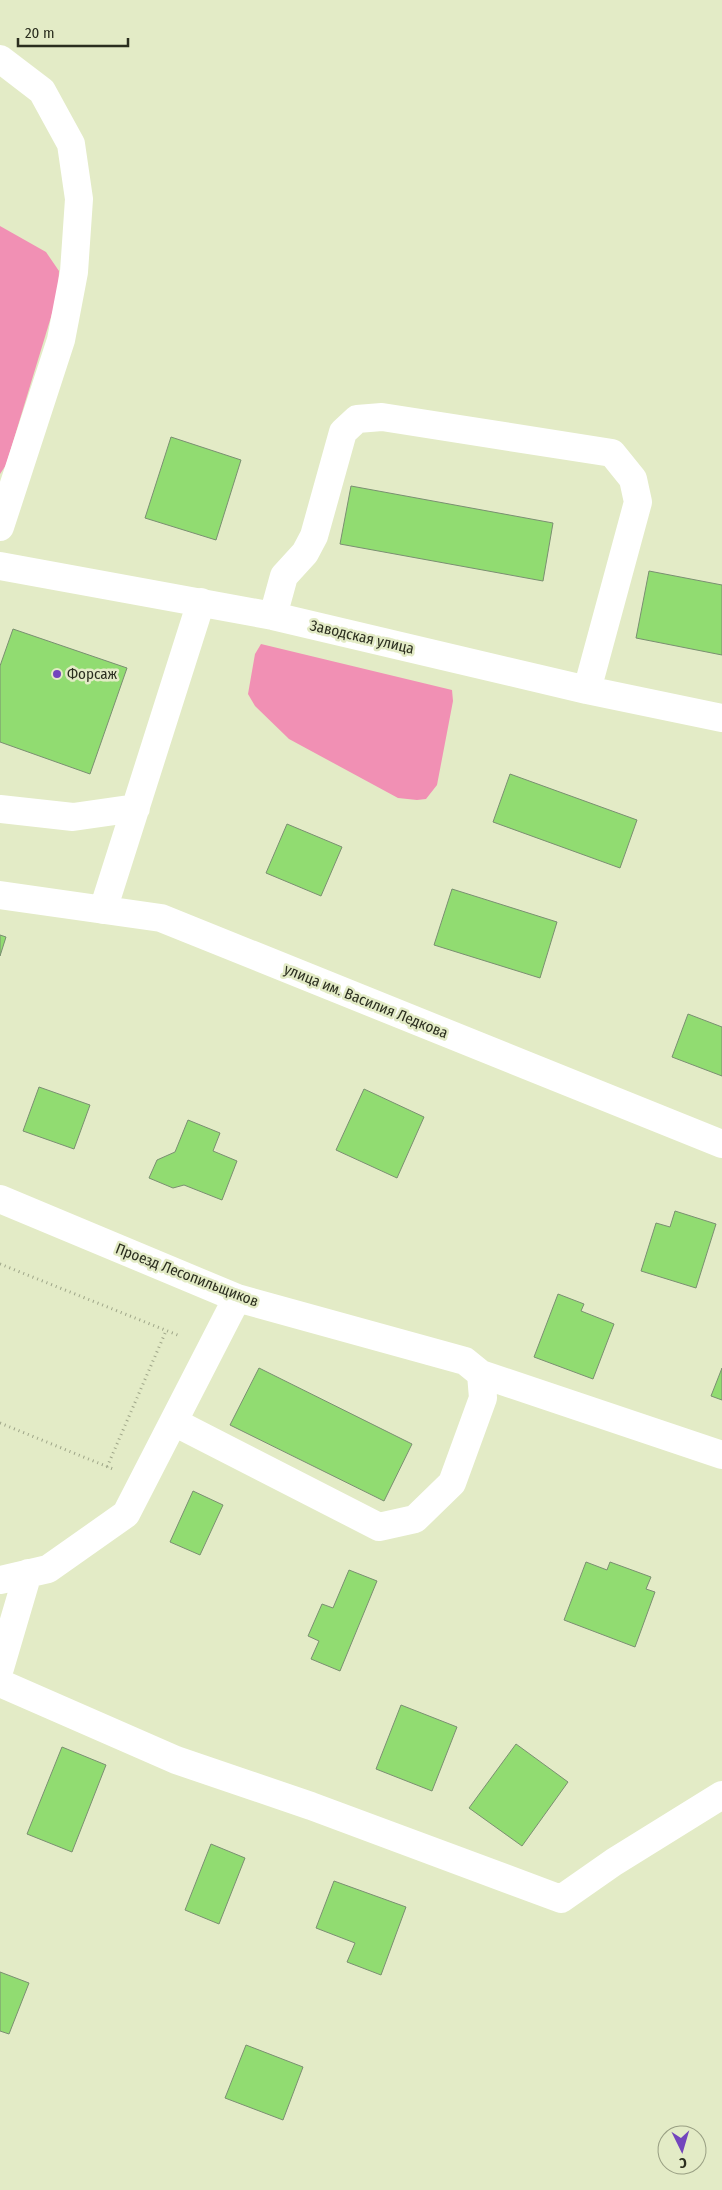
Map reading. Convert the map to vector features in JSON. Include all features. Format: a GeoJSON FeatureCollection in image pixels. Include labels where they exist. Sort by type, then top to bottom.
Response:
{"type":"FeatureCollection","features":[{"type":"Feature","properties":{"kind":"street"},"geometry":{"type":"LineString","coordinates":[[0,59],[42,91],[71,144],[80,199],[74,272],[61,340],[0,527]]}},
{"type":"Feature","properties":{"kind":"street"},"geometry":{"type":"LineString","coordinates":[[273,616],[284,576],[305,553],[314,536],[343,432],[358,419],[382,417],[612,454],[633,479],[638,502],[587,690]]}},
{"type":"Feature","properties":{"kind":"street","name":"Заводская улица"},"geometry":{"type":"LineString","coordinates":[[0,566],[273,616],[587,690],[722,718]]}},
{"type":"Feature","properties":{"kind":"street"},"geometry":{"type":"LineString","coordinates":[[103,910],[201,602]]}},
{"type":"Feature","properties":{"kind":"street"},"geometry":{"type":"LineString","coordinates":[[0,809],[73,817],[136,808]]}},
{"type":"Feature","properties":{"kind":"street","name":"улица им. Василия Ледкова"},"geometry":{"type":"LineString","coordinates":[[0,895],[161,918],[722,1144]]}},
{"type":"Feature","properties":{"kind":"street","name":"Проезд Лесопильщиков"},"geometry":{"type":"LineString","coordinates":[[0,1198],[238,1298],[473,1368],[722,1455]]}},
{"type":"Feature","properties":{"kind":"street"},"geometry":{"type":"LineString","coordinates":[[0,1580],[48,1568],[126,1514],[238,1298]]}},
{"type":"Feature","properties":{"kind":"street"},"geometry":{"type":"LineString","coordinates":[[174,1422],[378,1527],[415,1519],[452,1484],[483,1398],[473,1368]]}},
{"type":"Feature","properties":{"kind":"street"},"geometry":{"type":"LineString","coordinates":[[0,1668],[28,1573]]}},
{"type":"Feature","properties":{"kind":"street"},"geometry":{"type":"LineString","coordinates":[[0,1683],[176,1760],[311,1806],[561,1899],[614,1862],[722,1796]]}},
{"type":"Feature","properties":{"kind":"path"},"geometry":{"type":"LineString","coordinates":[[0,1264],[211,1349]]}},
{"type":"Feature","properties":{"kind":"path"},"geometry":{"type":"LineString","coordinates":[[106,1467],[166,1331]]}},
{"type":"Feature","properties":{"kind":"path"},"geometry":{"type":"LineString","coordinates":[[0,1423],[143,1482]]}},
{"type":"Feature","properties":{"kind":"shaded area"},"geometry":{"type":"Polygon","coordinates":[[[0,226],[46,252],[59,271],[58,294],[6,465],[0,474],[0,226]]]}},
{"type":"Feature","properties":{"kind":"shaded area"},"geometry":{"type":"Polygon","coordinates":[[[261,644],[452,690],[453,701],[437,785],[426,799],[398,798],[289,739],[255,706],[248,694],[255,654],[261,644]]]}},
{"type":"Feature","properties":{"kind":"building"},"geometry":{"type":"Polygon","coordinates":[[[171,437],[241,460],[216,540],[145,518],[171,437]]]}},
{"type":"Feature","properties":{"kind":"building"},"geometry":{"type":"Polygon","coordinates":[[[351,486],[553,523],[543,581],[340,544],[351,486]]]}},
{"type":"Feature","properties":{"kind":"building"},"geometry":{"type":"Polygon","coordinates":[[[649,571],[722,585],[722,655],[636,638],[649,571]]]}},
{"type":"Feature","properties":{"kind":"building"},"geometry":{"type":"Polygon","coordinates":[[[13,629],[127,668],[90,774],[0,742],[0,666],[13,629]]]}},
{"type":"Feature","properties":{"kind":"building"},"geometry":{"type":"Polygon","coordinates":[[[510,774],[637,820],[620,868],[493,822],[510,774]]]}},
{"type":"Feature","properties":{"kind":"building"},"geometry":{"type":"Polygon","coordinates":[[[287,824],[342,847],[321,896],[266,873],[287,824]]]}},
{"type":"Feature","properties":{"kind":"building"},"geometry":{"type":"Polygon","coordinates":[[[452,889],[557,922],[540,978],[434,945],[452,889]]]}},
{"type":"Feature","properties":{"kind":"building"},"geometry":{"type":"Polygon","coordinates":[[[0,935],[6,937],[0,956],[0,935]]]}},
{"type":"Feature","properties":{"kind":"building"},"geometry":{"type":"Polygon","coordinates":[[[688,1014],[722,1027],[722,1076],[672,1057],[688,1014]]]}},
{"type":"Feature","properties":{"kind":"building"},"geometry":{"type":"Polygon","coordinates":[[[39,1087],[90,1105],[74,1149],[23,1131],[39,1087]]]}},
{"type":"Feature","properties":{"kind":"building"},"geometry":{"type":"Polygon","coordinates":[[[364,1089],[424,1117],[397,1178],[336,1150],[364,1089]]]}},
{"type":"Feature","properties":{"kind":"building"},"geometry":{"type":"Polygon","coordinates":[[[188,1120],[220,1133],[213,1151],[237,1161],[222,1200],[184,1185],[173,1188],[149,1178],[157,1160],[175,1152],[188,1120]]]}},
{"type":"Feature","properties":{"kind":"building"},"geometry":{"type":"Polygon","coordinates":[[[675,1211],[716,1224],[696,1288],[641,1271],[656,1223],[670,1227],[675,1211]]]}},
{"type":"Feature","properties":{"kind":"building"},"geometry":{"type":"Polygon","coordinates":[[[558,1294],[584,1304],[581,1311],[614,1324],[593,1379],[534,1357],[558,1294]]]}},
{"type":"Feature","properties":{"kind":"building"},"geometry":{"type":"Polygon","coordinates":[[[259,1368],[412,1444],[384,1501],[230,1425],[259,1368]]]}},
{"type":"Feature","properties":{"kind":"building"},"geometry":{"type":"Polygon","coordinates":[[[722,1368],[722,1400],[711,1396],[722,1368]]]}},
{"type":"Feature","properties":{"kind":"building"},"geometry":{"type":"Polygon","coordinates":[[[193,1491],[223,1505],[200,1555],[170,1542],[193,1491]]]}},
{"type":"Feature","properties":{"kind":"building"},"geometry":{"type":"Polygon","coordinates":[[[586,1562],[607,1570],[610,1562],[651,1577],[646,1589],[655,1592],[635,1647],[564,1620],[586,1562]]]}},
{"type":"Feature","properties":{"kind":"building"},"geometry":{"type":"Polygon","coordinates":[[[349,1570],[377,1581],[340,1671],[311,1659],[319,1641],[308,1636],[322,1604],[333,1608],[349,1570]]]}},
{"type":"Feature","properties":{"kind":"building"},"geometry":{"type":"Polygon","coordinates":[[[401,1705],[457,1727],[432,1791],[376,1769],[401,1705]]]}},
{"type":"Feature","properties":{"kind":"building"},"geometry":{"type":"Polygon","coordinates":[[[516,1744],[568,1782],[522,1846],[469,1808],[516,1744]]]}},
{"type":"Feature","properties":{"kind":"building"},"geometry":{"type":"Polygon","coordinates":[[[62,1747],[106,1765],[72,1852],[27,1834],[62,1747]]]}},
{"type":"Feature","properties":{"kind":"building"},"geometry":{"type":"Polygon","coordinates":[[[211,1844],[245,1858],[219,1924],[185,1910],[211,1844]]]}},
{"type":"Feature","properties":{"kind":"building"},"geometry":{"type":"Polygon","coordinates":[[[334,1881],[406,1907],[381,1975],[347,1962],[355,1943],[316,1928],[334,1881]]]}},
{"type":"Feature","properties":{"kind":"building"},"geometry":{"type":"Polygon","coordinates":[[[0,1972],[29,1983],[9,2034],[0,2031],[0,1972]]]}},
{"type":"Feature","properties":{"kind":"building"},"geometry":{"type":"Polygon","coordinates":[[[246,2045],[303,2067],[283,2120],[225,2098],[246,2045]]]}},
{"type":"Feature","properties":{"kind":"place","name":"Форсаж"},"geometry":{"type":"Point","coordinates":[57,674]}}]}
